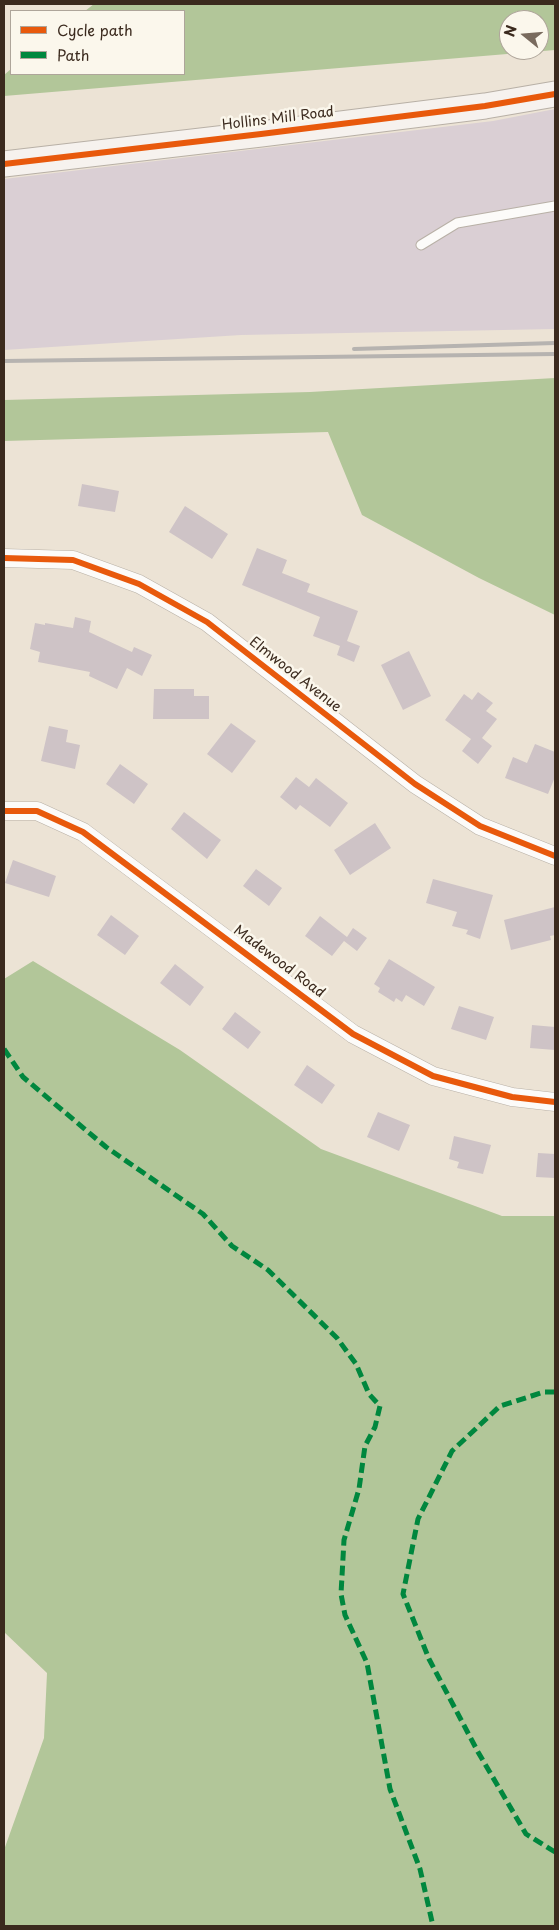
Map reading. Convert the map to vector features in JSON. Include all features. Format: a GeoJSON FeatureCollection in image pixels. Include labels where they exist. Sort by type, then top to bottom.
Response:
{"type":"FeatureCollection","features":[{"type":"Feature","properties":{"kind":"street","name":"Hollins Mill Road"},"geometry":{"type":"LineString","coordinates":[[4,164],[485,106],[555,94]]}},
{"type":"Feature","properties":{"kind":"street","name":"Elmwood Avenue"},"geometry":{"type":"LineString","coordinates":[[4,558],[73,560],[140,584],[207,622],[414,784],[480,826],[555,856]]}},
{"type":"Feature","properties":{"kind":"street","name":"Madewood Road"},"geometry":{"type":"LineString","coordinates":[[4,811],[37,811],[83,832],[362,1039],[433,1076],[512,1097],[555,1102]]}},
{"type":"Feature","properties":{"kind":"lane"},"geometry":{"type":"LineString","coordinates":[[421,245],[457,223],[555,206]]}},
{"type":"Feature","properties":{"kind":"shaded area"},"geometry":{"type":"Polygon","coordinates":[[[555,109],[555,329],[241,335],[4,350],[4,179],[493,121],[555,109]]]}},
{"type":"Feature","properties":{"kind":"green space"},"geometry":{"type":"Polygon","coordinates":[[[94,4],[555,4],[555,50],[549,51],[549,10],[499,10],[499,55],[4,96],[4,75],[10,70],[10,75],[185,75],[185,10],[86,10],[94,4]]]}},
{"type":"Feature","properties":{"kind":"green space"},"geometry":{"type":"Polygon","coordinates":[[[555,378],[555,615],[479,578],[362,515],[328,432],[4,441],[4,400],[310,392],[555,378]]]}},
{"type":"Feature","properties":{"kind":"green space"},"geometry":{"type":"Polygon","coordinates":[[[33,961],[180,1050],[321,1149],[502,1216],[555,1216],[555,1926],[4,1926],[4,1850],[44,1738],[47,1673],[4,1632],[4,979],[33,961]]]}},
{"type":"Feature","properties":{"kind":"building"},"geometry":{"type":"Polygon","coordinates":[[[82,484],[119,491],[115,512],[78,506],[82,484]]]}},
{"type":"Feature","properties":{"kind":"building"},"geometry":{"type":"Polygon","coordinates":[[[185,506],[228,534],[212,559],[169,532],[185,506]]]}},
{"type":"Feature","properties":{"kind":"building"},"geometry":{"type":"Polygon","coordinates":[[[257,548],[287,560],[282,573],[310,584],[307,592],[358,611],[347,641],[360,646],[354,662],[337,655],[340,646],[313,636],[320,617],[242,585],[257,548]]]}},
{"type":"Feature","properties":{"kind":"building"},"geometry":{"type":"Polygon","coordinates":[[[75,617],[91,621],[89,632],[132,652],[134,647],[152,655],[142,676],[127,668],[117,689],[89,676],[90,672],[38,662],[40,652],[30,649],[35,623],[73,628],[75,617]]]}},
{"type":"Feature","properties":{"kind":"building"},"geometry":{"type":"Polygon","coordinates":[[[409,651],[431,696],[403,710],[381,665],[409,651]]]}},
{"type":"Feature","properties":{"kind":"building"},"geometry":{"type":"Polygon","coordinates":[[[154,689],[194,689],[194,696],[209,696],[209,719],[153,719],[154,689]]]}},
{"type":"Feature","properties":{"kind":"building"},"geometry":{"type":"Polygon","coordinates":[[[478,692],[493,703],[486,711],[497,719],[482,738],[492,746],[478,764],[462,751],[471,739],[445,720],[464,694],[472,700],[478,692]]]}},
{"type":"Feature","properties":{"kind":"building"},"geometry":{"type":"Polygon","coordinates":[[[231,723],[256,741],[232,773],[207,754],[231,723]]]}},
{"type":"Feature","properties":{"kind":"building"},"geometry":{"type":"Polygon","coordinates":[[[49,726],[68,730],[66,742],[80,745],[75,769],[41,761],[49,726]]]}},
{"type":"Feature","properties":{"kind":"building"},"geometry":{"type":"Polygon","coordinates":[[[535,744],[555,752],[555,777],[548,794],[505,778],[513,757],[527,763],[535,744]]]}},
{"type":"Feature","properties":{"kind":"building"},"geometry":{"type":"Polygon","coordinates":[[[120,764],[148,784],[134,804],[106,784],[120,764]]]}},
{"type":"Feature","properties":{"kind":"building"},"geometry":{"type":"Polygon","coordinates":[[[296,777],[309,787],[316,778],[348,803],[330,827],[300,805],[296,810],[280,797],[296,777]]]}},
{"type":"Feature","properties":{"kind":"building"},"geometry":{"type":"Polygon","coordinates":[[[184,812],[221,840],[207,859],[171,829],[184,812]]]}},
{"type":"Feature","properties":{"kind":"building"},"geometry":{"type":"Polygon","coordinates":[[[375,823],[391,848],[350,875],[334,850],[375,823]]]}},
{"type":"Feature","properties":{"kind":"building"},"geometry":{"type":"Polygon","coordinates":[[[13,860],[56,876],[49,897],[5,883],[13,860]]]}},
{"type":"Feature","properties":{"kind":"building"},"geometry":{"type":"Polygon","coordinates":[[[256,869],[282,888],[269,906],[243,886],[256,869]]]}},
{"type":"Feature","properties":{"kind":"building"},"geometry":{"type":"Polygon","coordinates":[[[433,879],[493,895],[480,939],[466,934],[468,930],[452,926],[457,912],[426,903],[433,879]]]}},
{"type":"Feature","properties":{"kind":"building"},"geometry":{"type":"Polygon","coordinates":[[[555,907],[555,935],[550,936],[551,940],[511,950],[504,920],[555,907]]]}},
{"type":"Feature","properties":{"kind":"building"},"geometry":{"type":"Polygon","coordinates":[[[111,915],[139,936],[125,955],[97,935],[111,915]]]}},
{"type":"Feature","properties":{"kind":"building"},"geometry":{"type":"Polygon","coordinates":[[[320,916],[347,937],[353,928],[367,938],[357,951],[344,941],[332,956],[305,936],[320,916]]]}},
{"type":"Feature","properties":{"kind":"building"},"geometry":{"type":"Polygon","coordinates":[[[389,959],[435,987],[424,1006],[406,995],[402,1002],[396,998],[394,1002],[378,992],[380,988],[374,984],[389,959]]]}},
{"type":"Feature","properties":{"kind":"building"},"geometry":{"type":"Polygon","coordinates":[[[175,964],[204,987],[190,1006],[160,983],[175,964]]]}},
{"type":"Feature","properties":{"kind":"building"},"geometry":{"type":"Polygon","coordinates":[[[459,1006],[494,1017],[486,1040],[451,1029],[459,1006]]]}},
{"type":"Feature","properties":{"kind":"building"},"geometry":{"type":"Polygon","coordinates":[[[235,1012],[261,1032],[248,1049],[222,1029],[235,1012]]]}},
{"type":"Feature","properties":{"kind":"building"},"geometry":{"type":"Polygon","coordinates":[[[532,1025],[555,1027],[555,1050],[530,1048],[532,1025]]]}},
{"type":"Feature","properties":{"kind":"building"},"geometry":{"type":"Polygon","coordinates":[[[307,1065],[335,1085],[322,1104],[294,1085],[307,1065]]]}},
{"type":"Feature","properties":{"kind":"building"},"geometry":{"type":"Polygon","coordinates":[[[378,1112],[410,1125],[399,1151],[367,1137],[378,1112]]]}},
{"type":"Feature","properties":{"kind":"building"},"geometry":{"type":"Polygon","coordinates":[[[454,1136],[491,1145],[483,1174],[457,1168],[459,1162],[449,1159],[454,1136]]]}},
{"type":"Feature","properties":{"kind":"building"},"geometry":{"type":"Polygon","coordinates":[[[538,1153],[555,1154],[555,1178],[536,1177],[538,1153]]]}},
{"type":"Feature","properties":{"kind":"railway"},"geometry":{"type":"LineString","coordinates":[[354,349],[555,343]]}},
{"type":"Feature","properties":{"kind":"railway"},"geometry":{"type":"LineString","coordinates":[[4,361],[555,354]]}},
{"type":"Feature","properties":{"kind":"marked path"},"geometry":{"type":"LineString","coordinates":[[4,1049],[23,1077],[106,1147],[203,1214],[232,1246],[268,1270],[337,1338],[356,1364],[369,1394],[380,1406],[375,1427],[365,1446],[359,1489],[344,1540],[341,1594],[345,1615],[367,1663],[390,1789],[420,1869],[433,1926]]}},
{"type":"Feature","properties":{"kind":"marked path"},"geometry":{"type":"LineString","coordinates":[[555,1392],[544,1392],[500,1406],[452,1451],[418,1519],[403,1594],[429,1659],[478,1752],[526,1834],[555,1852]]}},
{"type":"Feature","properties":{"kind":"cycle path"},"geometry":{"type":"LineString","coordinates":[[4,164],[485,106],[555,94]]}},
{"type":"Feature","properties":{"kind":"cycle path"},"geometry":{"type":"LineString","coordinates":[[4,558],[73,560],[139,584],[207,622],[415,784],[480,826],[555,856]]}},
{"type":"Feature","properties":{"kind":"cycle path"},"geometry":{"type":"LineString","coordinates":[[4,811],[37,811],[83,832],[353,1034],[433,1076],[512,1097],[555,1102]]}}]}
